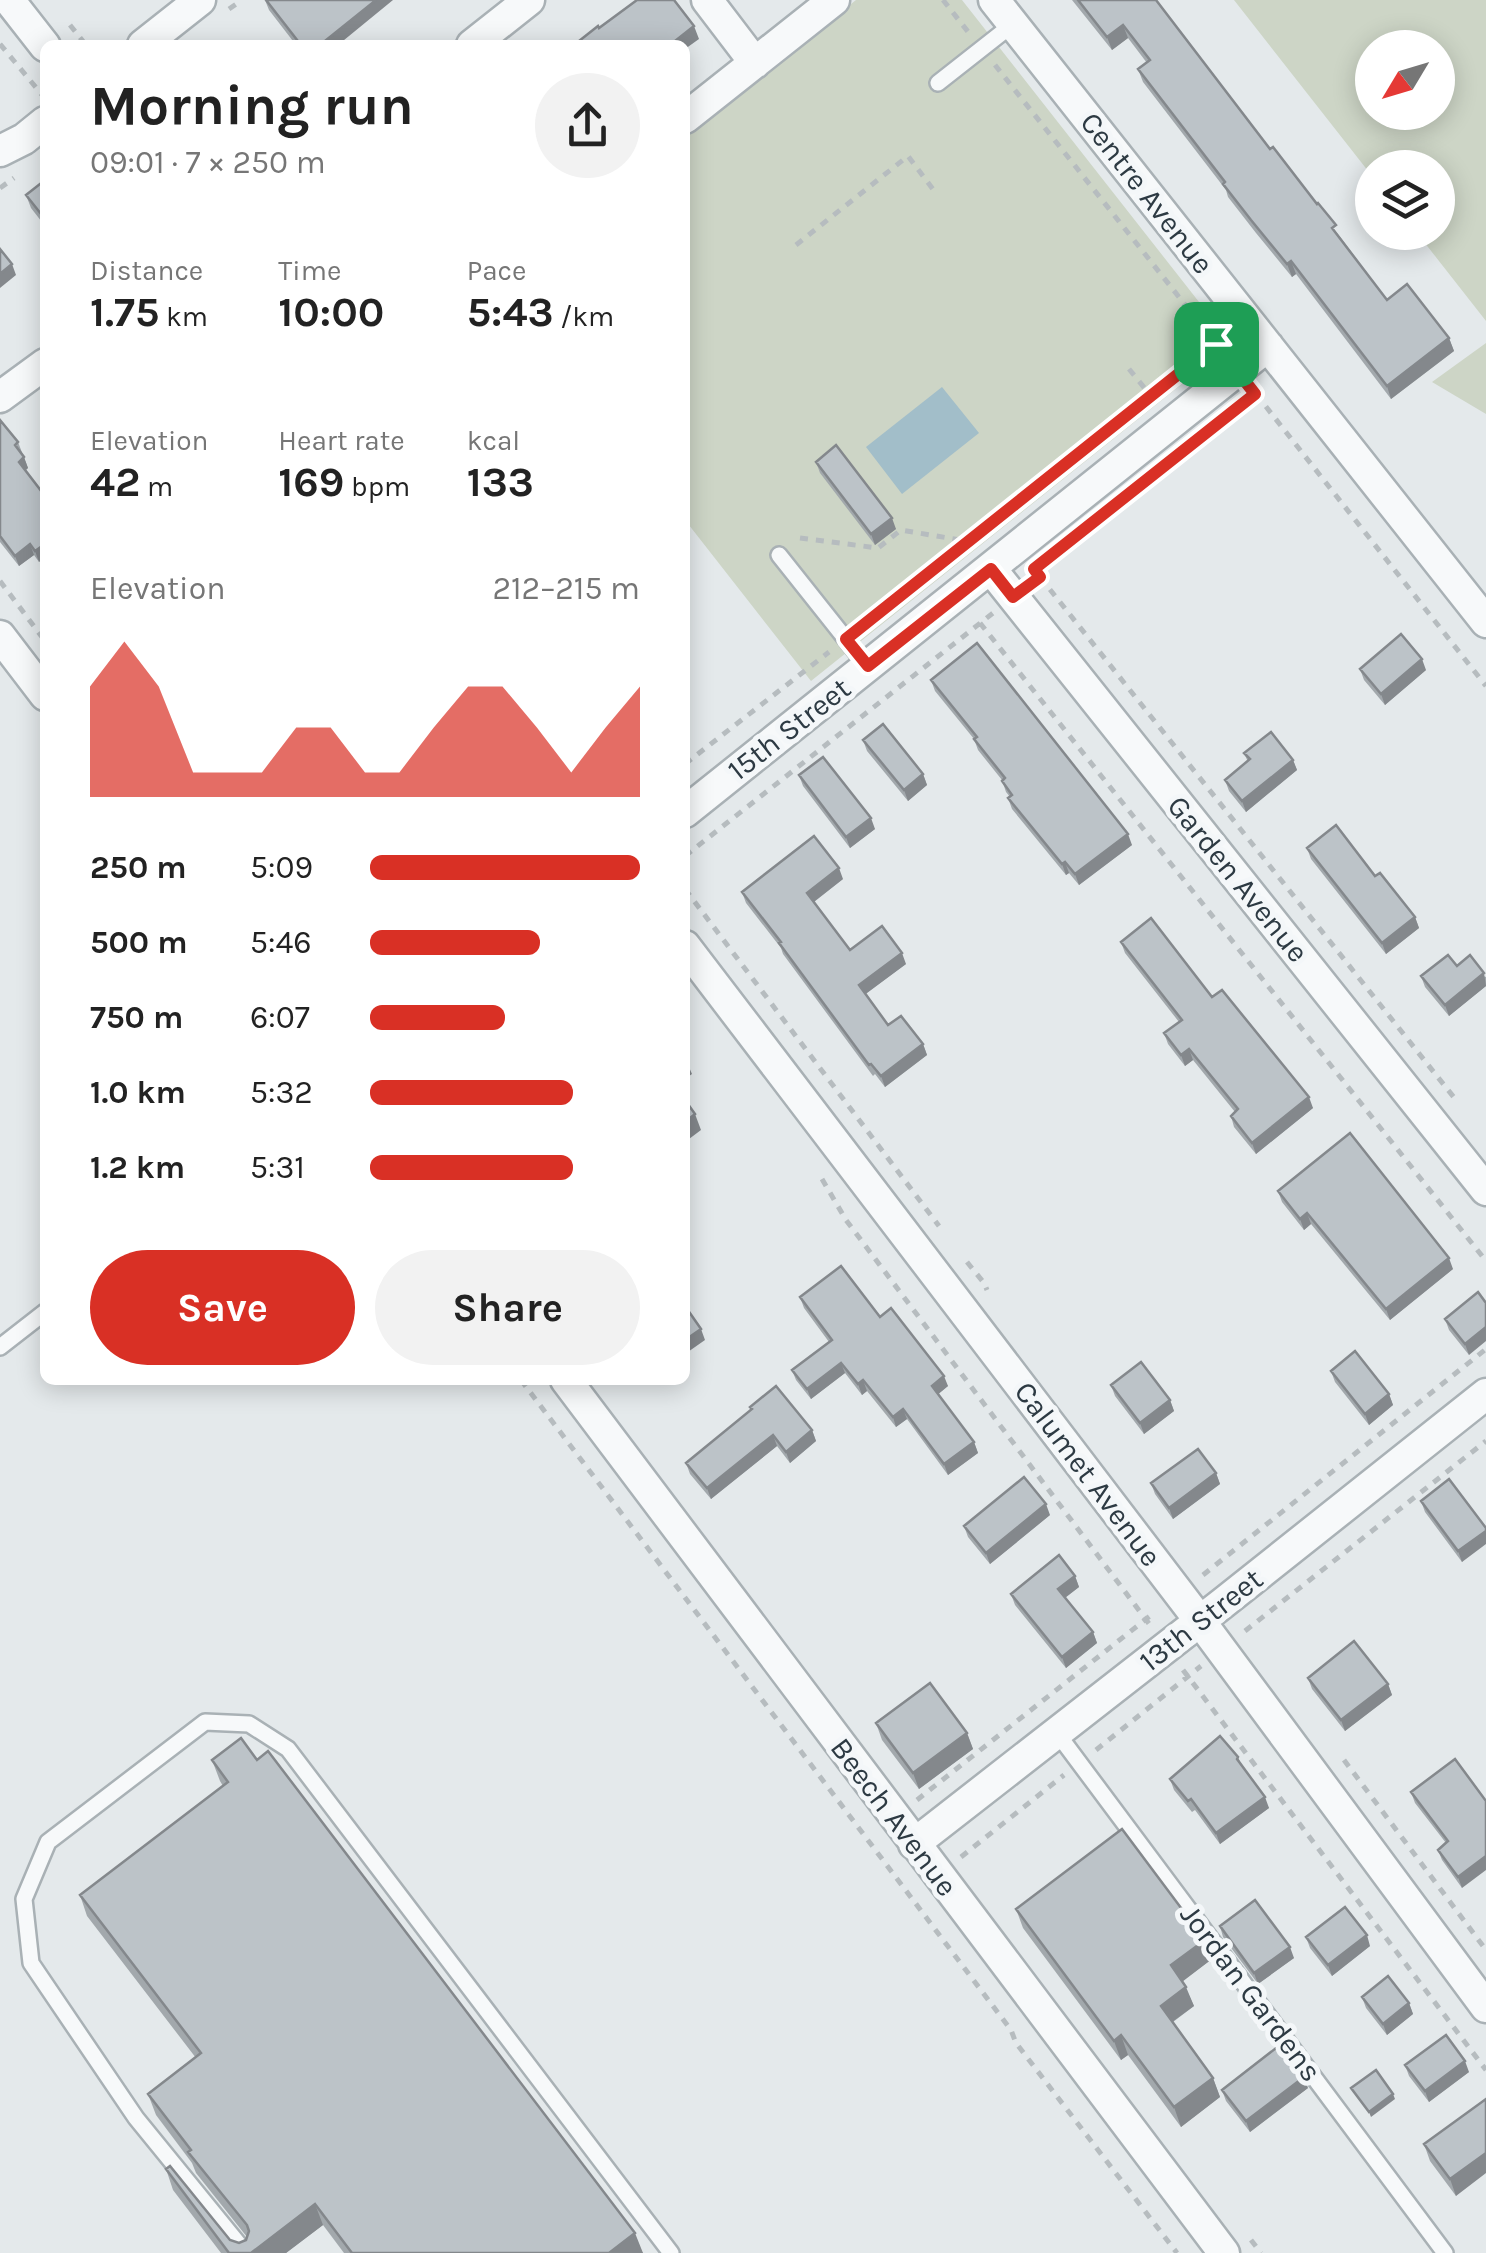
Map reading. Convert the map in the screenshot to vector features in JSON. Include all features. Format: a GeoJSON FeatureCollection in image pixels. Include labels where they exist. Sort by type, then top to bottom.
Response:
{"type":"FeatureCollection","features":[{"type":"Feature","properties":{"kind":"street"},"geometry":{"type":"LineString","coordinates":[[9,0],[40,40]]}},
{"type":"Feature","properties":{"kind":"street"},"geometry":{"type":"LineString","coordinates":[[149,40],[200,0]]}},
{"type":"Feature","properties":{"kind":"street"},"geometry":{"type":"LineString","coordinates":[[478,40],[529,0]]}},
{"type":"Feature","properties":{"kind":"street"},"geometry":{"type":"LineString","coordinates":[[706,0],[755,63]]}},
{"type":"Feature","properties":{"kind":"street"},"geometry":{"type":"LineString","coordinates":[[690,114],[834,0]]}},
{"type":"Feature","properties":{"kind":"street","name":"Centre Avenue"},"geometry":{"type":"LineString","coordinates":[[1004,12],[1486,622]]}},
{"type":"Feature","properties":{"kind":"street"},"geometry":{"type":"LineString","coordinates":[[0,152],[40,126]]}},
{"type":"Feature","properties":{"kind":"street","name":"15th Street"},"geometry":{"type":"LineString","coordinates":[[690,808],[1268,346]]}},
{"type":"Feature","properties":{"kind":"street"},"geometry":{"type":"LineString","coordinates":[[0,397],[40,368]]}},
{"type":"Feature","properties":{"kind":"street","name":"Garden Avenue"},"geometry":{"type":"LineString","coordinates":[[991,569],[1486,1190]]}},
{"type":"Feature","properties":{"kind":"street"},"geometry":{"type":"LineString","coordinates":[[0,636],[40,688]]}},
{"type":"Feature","properties":{"kind":"street","name":"Calumet Avenue"},"geometry":{"type":"LineString","coordinates":[[690,953],[1200,1621],[1486,2007]]}},
{"type":"Feature","properties":{"kind":"street","name":"Beech Avenue"},"geometry":{"type":"LineString","coordinates":[[570,1385],[1224,2253]]}},
{"type":"Feature","properties":{"kind":"street","name":"13th Street"},"geometry":{"type":"LineString","coordinates":[[914,1844],[1486,1394]]}},
{"type":"Feature","properties":{"kind":"lane"},"geometry":{"type":"LineString","coordinates":[[938,83],[982,48],[1004,12]]}},
{"type":"Feature","properties":{"kind":"lane"},"geometry":{"type":"LineString","coordinates":[[779,554],[868,666]]}},
{"type":"Feature","properties":{"kind":"lane"},"geometry":{"type":"LineString","coordinates":[[0,1347],[40,1316]]}},
{"type":"Feature","properties":{"kind":"lane"},"geometry":{"type":"LineString","coordinates":[[246,2253],[136,2118],[31,1962],[24,1900],[48,1842],[205,1722],[249,1724],[288,1749],[671,2253]]}},
{"type":"Feature","properties":{"kind":"lane","name":"Jordan Gardens"},"geometry":{"type":"LineString","coordinates":[[1057,1733],[1445,2253]]}},
{"type":"Feature","properties":{"kind":"path"},"geometry":{"type":"LineString","coordinates":[[943,0],[1486,686]]}},
{"type":"Feature","properties":{"kind":"path"},"geometry":{"type":"LineString","coordinates":[[0,44],[40,92]]}},
{"type":"Feature","properties":{"kind":"path"},"geometry":{"type":"LineString","coordinates":[[796,246],[908,156],[935,192]]}},
{"type":"Feature","properties":{"kind":"path"},"geometry":{"type":"LineString","coordinates":[[690,760],[1216,344]]}},
{"type":"Feature","properties":{"kind":"path"},"geometry":{"type":"LineString","coordinates":[[1129,369],[1151,396]]}},
{"type":"Feature","properties":{"kind":"path"},"geometry":{"type":"LineString","coordinates":[[800,538],[878,548],[902,530],[968,542]]}},
{"type":"Feature","properties":{"kind":"path"},"geometry":{"type":"LineString","coordinates":[[1034,569],[1461,1106]]}},
{"type":"Feature","properties":{"kind":"path"},"geometry":{"type":"LineString","coordinates":[[0,581],[40,634]]}},
{"type":"Feature","properties":{"kind":"path"},"geometry":{"type":"LineString","coordinates":[[690,852],[1013,597]]}},
{"type":"Feature","properties":{"kind":"path"},"geometry":{"type":"LineString","coordinates":[[980,623],[1486,1261]]}},
{"type":"Feature","properties":{"kind":"path"},"geometry":{"type":"LineString","coordinates":[[690,751],[696,755]]}},
{"type":"Feature","properties":{"kind":"path"},"geometry":{"type":"LineString","coordinates":[[817,1173],[858,1236],[1486,2070]]}},
{"type":"Feature","properties":{"kind":"path"},"geometry":{"type":"LineString","coordinates":[[525,1385],[1177,2253]]}},
{"type":"Feature","properties":{"kind":"green space"},"geometry":{"type":"Polygon","coordinates":[[[856,0],[962,0],[1232,344],[811,681],[690,526],[690,132],[856,0]]]}},
{"type":"Feature","properties":{"kind":"green space"},"geometry":{"type":"Polygon","coordinates":[[[1234,0],[1486,0],[1486,321],[1430,250],[1455,250],[1455,150],[1355,150],[1355,154],[1234,0]]]}},
{"type":"Feature","properties":{"kind":"green space"},"geometry":{"type":"Polygon","coordinates":[[[1486,343],[1486,414],[1432,382],[1486,343]]]}},
{"type":"Feature","properties":{"kind":"water"},"geometry":{"type":"Polygon","coordinates":[[[942,387],[979,433],[902,494],[866,447],[942,387]]]}},
{"type":"Feature","properties":{"kind":"building"},"geometry":{"type":"Polygon","coordinates":[[[266,0],[376,0],[326,40],[297,40],[266,0]]]}},
{"type":"Feature","properties":{"kind":"building"},"geometry":{"type":"Polygon","coordinates":[[[637,0],[674,0],[694,26],[676,40],[580,40],[637,0]]]}},
{"type":"Feature","properties":{"kind":"building"},"geometry":{"type":"Polygon","coordinates":[[[1078,0],[1156,0],[1270,149],[1273,147],[1336,225],[1332,228],[1387,300],[1407,284],[1449,338],[1387,386],[1291,261],[1287,264],[1251,220],[1138,69],[1150,60],[1123,25],[1107,37],[1078,0]]]}},
{"type":"Feature","properties":{"kind":"building"},"geometry":{"type":"Polygon","coordinates":[[[40,184],[40,213],[26,195],[40,184]]]}},
{"type":"Feature","properties":{"kind":"building"},"geometry":{"type":"Polygon","coordinates":[[[0,249],[12,264],[0,274],[0,249]]]}},
{"type":"Feature","properties":{"kind":"building"},"geometry":{"type":"Polygon","coordinates":[[[0,420],[18,442],[15,445],[24,457],[19,462],[40,489],[40,548],[35,551],[30,544],[15,556],[0,536],[0,420]]]}},
{"type":"Feature","properties":{"kind":"building"},"geometry":{"type":"Polygon","coordinates":[[[836,445],[892,518],[871,534],[816,462],[836,445]]]}},
{"type":"Feature","properties":{"kind":"building"},"geometry":{"type":"Polygon","coordinates":[[[1401,634],[1422,659],[1381,694],[1360,669],[1401,634]]]}},
{"type":"Feature","properties":{"kind":"building"},"geometry":{"type":"Polygon","coordinates":[[[977,643],[1128,834],[1075,874],[1065,862],[1062,864],[1008,798],[1012,795],[1002,781],[1005,778],[931,680],[977,643]]]}},
{"type":"Feature","properties":{"kind":"building"},"geometry":{"type":"Polygon","coordinates":[[[883,724],[923,774],[904,790],[863,740],[883,724]]]}},
{"type":"Feature","properties":{"kind":"building"},"geometry":{"type":"Polygon","coordinates":[[[1271,732],[1293,760],[1242,801],[1225,780],[1250,759],[1244,753],[1271,732]]]}},
{"type":"Feature","properties":{"kind":"building"},"geometry":{"type":"Polygon","coordinates":[[[823,757],[871,818],[846,837],[799,775],[823,757]]]}},
{"type":"Feature","properties":{"kind":"building"},"geometry":{"type":"Polygon","coordinates":[[[1336,825],[1375,876],[1380,873],[1415,917],[1382,943],[1307,848],[1336,825]]]}},
{"type":"Feature","properties":{"kind":"building"},"geometry":{"type":"Polygon","coordinates":[[[814,836],[839,868],[807,893],[850,950],[882,926],[902,953],[859,985],[888,1025],[901,1016],[923,1044],[881,1076],[742,892],[814,836]]]}},
{"type":"Feature","properties":{"kind":"building"},"geometry":{"type":"Polygon","coordinates":[[[1151,918],[1212,997],[1222,990],[1309,1097],[1252,1143],[1231,1116],[1238,1109],[1189,1049],[1181,1055],[1164,1033],[1182,1020],[1121,942],[1151,918]]]}},
{"type":"Feature","properties":{"kind":"building"},"geometry":{"type":"Polygon","coordinates":[[[1448,955],[1457,966],[1470,955],[1484,973],[1445,1005],[1421,976],[1448,955]]]}},
{"type":"Feature","properties":{"kind":"building"},"geometry":{"type":"Polygon","coordinates":[[[1350,1133],[1449,1258],[1386,1309],[1307,1213],[1300,1219],[1278,1191],[1350,1133]]]}},
{"type":"Feature","properties":{"kind":"building"},"geometry":{"type":"Polygon","coordinates":[[[841,1266],[880,1317],[891,1308],[944,1376],[932,1386],[974,1442],[944,1464],[903,1409],[893,1417],[863,1380],[858,1384],[841,1363],[807,1389],[792,1370],[832,1340],[800,1297],[841,1266]]]}},
{"type":"Feature","properties":{"kind":"building"},"geometry":{"type":"Polygon","coordinates":[[[1478,1292],[1486,1303],[1486,1327],[1465,1344],[1445,1319],[1478,1292]]]}},
{"type":"Feature","properties":{"kind":"building"},"geometry":{"type":"Polygon","coordinates":[[[690,1313],[701,1329],[690,1337],[690,1313]]]}},
{"type":"Feature","properties":{"kind":"building"},"geometry":{"type":"Polygon","coordinates":[[[1355,1351],[1389,1394],[1365,1414],[1331,1371],[1355,1351]]]}},
{"type":"Feature","properties":{"kind":"building"},"geometry":{"type":"Polygon","coordinates":[[[1141,1362],[1170,1400],[1140,1423],[1111,1385],[1141,1362]]]}},
{"type":"Feature","properties":{"kind":"building"},"geometry":{"type":"Polygon","coordinates":[[[776,1386],[812,1430],[786,1452],[773,1435],[707,1488],[686,1463],[776,1386]]]}},
{"type":"Feature","properties":{"kind":"building"},"geometry":{"type":"Polygon","coordinates":[[[1198,1449],[1216,1473],[1169,1508],[1151,1483],[1198,1449]]]}},
{"type":"Feature","properties":{"kind":"building"},"geometry":{"type":"Polygon","coordinates":[[[1024,1477],[1046,1504],[986,1553],[964,1526],[1024,1477]]]}},
{"type":"Feature","properties":{"kind":"building"},"geometry":{"type":"Polygon","coordinates":[[[1449,1479],[1486,1528],[1458,1551],[1421,1501],[1449,1479]]]}},
{"type":"Feature","properties":{"kind":"building"},"geometry":{"type":"Polygon","coordinates":[[[1059,1555],[1075,1576],[1058,1589],[1093,1632],[1062,1657],[1011,1594],[1059,1555]]]}},
{"type":"Feature","properties":{"kind":"building"},"geometry":{"type":"Polygon","coordinates":[[[1354,1641],[1388,1684],[1341,1720],[1308,1678],[1354,1641]]]}},
{"type":"Feature","properties":{"kind":"building"},"geometry":{"type":"Polygon","coordinates":[[[930,1683],[967,1733],[913,1773],[876,1723],[930,1683]]]}},
{"type":"Feature","properties":{"kind":"building"},"geometry":{"type":"Polygon","coordinates":[[[1220,1736],[1265,1797],[1216,1833],[1191,1799],[1188,1801],[1170,1779],[1220,1736]]]}},
{"type":"Feature","properties":{"kind":"building"},"geometry":{"type":"Polygon","coordinates":[[[241,1738],[257,1760],[268,1751],[635,2233],[609,2253],[352,2253],[315,2204],[251,2253],[229,2253],[166,2169],[170,2166],[230,2240],[246,2240],[247,2225],[188,2152],[191,2150],[148,2094],[201,2053],[80,1895],[228,1782],[212,1760],[241,1738]]]}},
{"type":"Feature","properties":{"kind":"building"},"geometry":{"type":"Polygon","coordinates":[[[1455,1759],[1486,1801],[1486,1856],[1458,1877],[1438,1850],[1448,1841],[1411,1792],[1455,1759]]]}},
{"type":"Feature","properties":{"kind":"building"},"geometry":{"type":"Polygon","coordinates":[[[1122,1829],[1205,1940],[1171,1965],[1186,1987],[1161,2006],[1213,2078],[1174,2107],[1121,2035],[1114,2041],[1016,1909],[1122,1829]]]}},
{"type":"Feature","properties":{"kind":"building"},"geometry":{"type":"Polygon","coordinates":[[[1255,1900],[1290,1947],[1254,1973],[1220,1926],[1255,1900]]]}},
{"type":"Feature","properties":{"kind":"building"},"geometry":{"type":"Polygon","coordinates":[[[1345,1907],[1367,1935],[1328,1965],[1306,1937],[1345,1907]]]}},
{"type":"Feature","properties":{"kind":"building"},"geometry":{"type":"Polygon","coordinates":[[[1388,1976],[1409,2003],[1383,2024],[1362,1997],[1388,1976]]]}},
{"type":"Feature","properties":{"kind":"building"},"geometry":{"type":"Polygon","coordinates":[[[1446,2035],[1465,2061],[1425,2091],[1405,2065],[1446,2035]]]}},
{"type":"Feature","properties":{"kind":"building"},"geometry":{"type":"Polygon","coordinates":[[[1280,2045],[1304,2077],[1246,2121],[1222,2090],[1280,2045]]]}},
{"type":"Feature","properties":{"kind":"building"},"geometry":{"type":"Polygon","coordinates":[[[1376,2070],[1393,2094],[1369,2112],[1351,2088],[1376,2070]]]}},
{"type":"Feature","properties":{"kind":"building"},"geometry":{"type":"Polygon","coordinates":[[[1486,2099],[1486,2153],[1450,2179],[1424,2144],[1486,2099]]]}},
{"type":"Feature","properties":{"kind":"route"},"geometry":{"type":"LineString","coordinates":[[1216,344],[1255,394],[1034,569],[1040,577],[1013,597],[991,569],[868,666],[846,639],[1216,344]]}}]}
